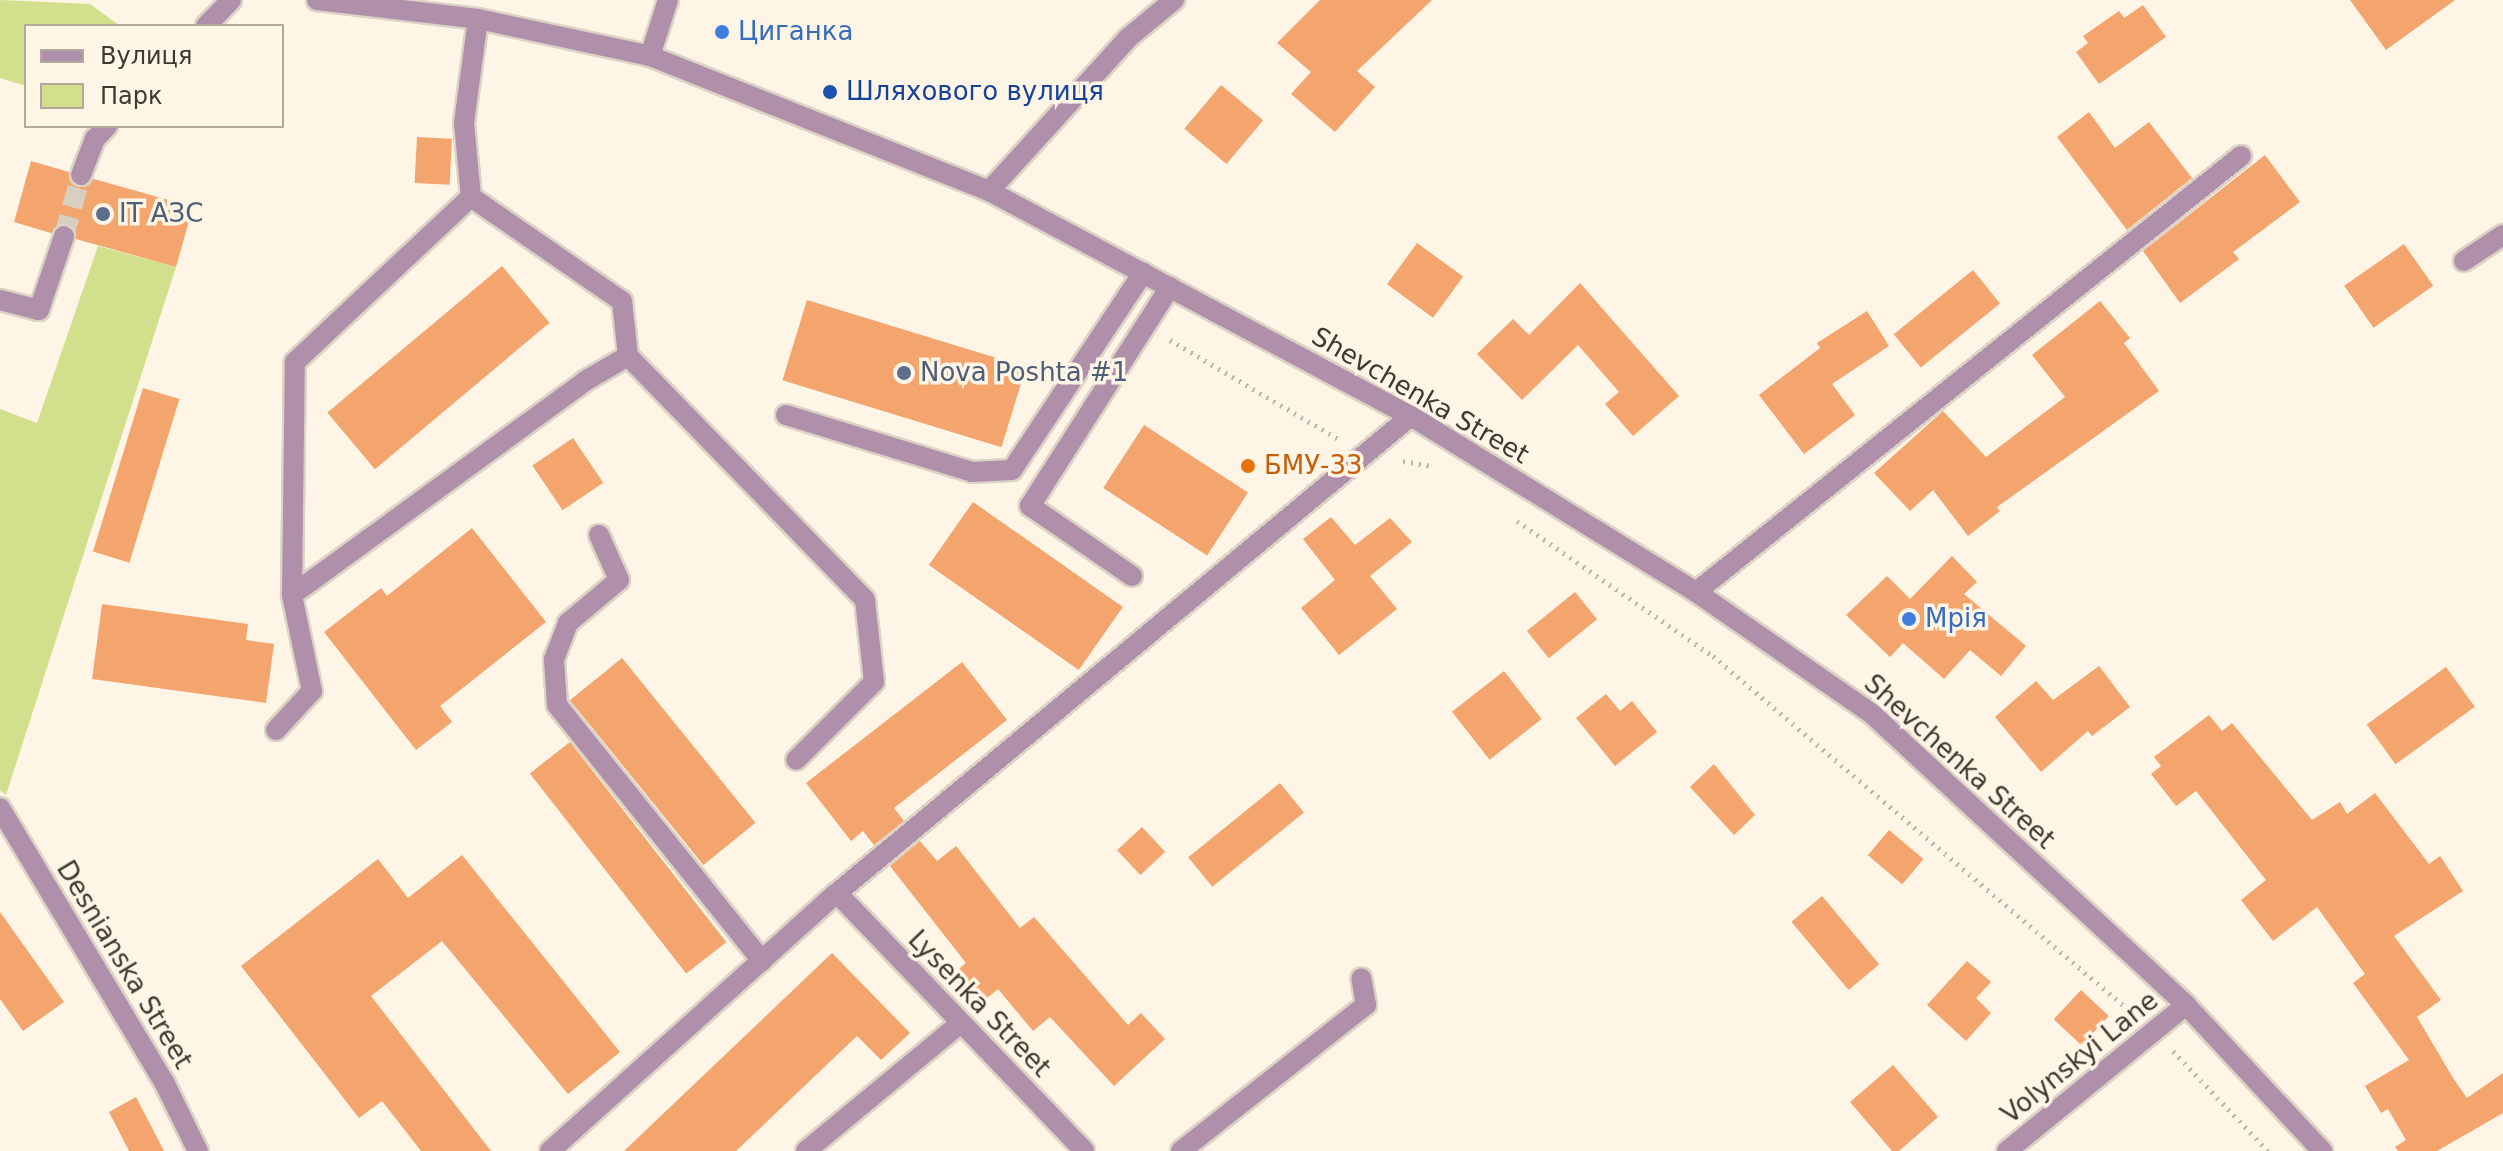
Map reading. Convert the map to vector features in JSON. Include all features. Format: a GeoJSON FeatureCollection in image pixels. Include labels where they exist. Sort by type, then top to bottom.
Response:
{"type":"FeatureCollection","features":[{"type":"Feature","properties":{"kind":"street"},"geometry":{"type":"LineString","coordinates":[[208,24],[231,0]]}},
{"type":"Feature","properties":{"kind":"street","name":"Shevchenka Street"},"geometry":{"type":"LineString","coordinates":[[317,0],[478,19],[650,56],[989,191],[1411,416],[1696,592],[1872,714],[2186,1005],[2322,1151]]}},
{"type":"Feature","properties":{"kind":"street"},"geometry":{"type":"LineString","coordinates":[[650,56],[668,0]]}},
{"type":"Feature","properties":{"kind":"street"},"geometry":{"type":"LineString","coordinates":[[989,191],[1128,38],[1174,0]]}},
{"type":"Feature","properties":{"kind":"street"},"geometry":{"type":"LineString","coordinates":[[471,197],[464,123],[478,19]]}},
{"type":"Feature","properties":{"kind":"street"},"geometry":{"type":"LineString","coordinates":[[81,175],[95,139],[105,128]]}},
{"type":"Feature","properties":{"kind":"street"},"geometry":{"type":"LineString","coordinates":[[1696,592],[2241,156]]}},
{"type":"Feature","properties":{"kind":"street"},"geometry":{"type":"LineString","coordinates":[[471,197],[622,301],[628,356],[865,600],[874,682],[796,760]]}},
{"type":"Feature","properties":{"kind":"street"},"geometry":{"type":"LineString","coordinates":[[276,730],[312,691],[292,595],[295,362],[471,197]]}},
{"type":"Feature","properties":{"kind":"street"},"geometry":{"type":"LineString","coordinates":[[2464,261],[2503,235]]}},
{"type":"Feature","properties":{"kind":"street"},"geometry":{"type":"LineString","coordinates":[[0,300],[39,310],[64,236]]}},
{"type":"Feature","properties":{"kind":"street"},"geometry":{"type":"LineString","coordinates":[[786,415],[972,472],[1012,470],[1143,273]]}},
{"type":"Feature","properties":{"kind":"street"},"geometry":{"type":"LineString","coordinates":[[1132,576],[1030,506],[1170,287]]}},
{"type":"Feature","properties":{"kind":"street"},"geometry":{"type":"LineString","coordinates":[[292,595],[585,381],[628,356]]}},
{"type":"Feature","properties":{"kind":"street"},"geometry":{"type":"LineString","coordinates":[[550,1151],[837,893],[1411,416]]}},
{"type":"Feature","properties":{"kind":"street"},"geometry":{"type":"LineString","coordinates":[[599,535],[619,580],[568,623],[554,659],[557,705],[762,961]]}},
{"type":"Feature","properties":{"kind":"street","name":"Desnianska Street"},"geometry":{"type":"LineString","coordinates":[[0,808],[164,1082],[198,1151]]}},
{"type":"Feature","properties":{"kind":"street","name":"Lysenka Street"},"geometry":{"type":"LineString","coordinates":[[837,893],[1084,1151]]}},
{"type":"Feature","properties":{"kind":"street"},"geometry":{"type":"LineString","coordinates":[[1181,1151],[1366,1005],[1361,978]]}},
{"type":"Feature","properties":{"kind":"street","name":"Volynskyi Lane"},"geometry":{"type":"LineString","coordinates":[[2007,1151],[2186,1005]]}},
{"type":"Feature","properties":{"kind":"street"},"geometry":{"type":"LineString","coordinates":[[806,1151],[961,1023]]}},
{"type":"Feature","properties":{"kind":"path"},"geometry":{"type":"LineString","coordinates":[[1145,326],[1365,455],[1439,467]]}},
{"type":"Feature","properties":{"kind":"path"},"geometry":{"type":"LineString","coordinates":[[1505,512],[1713,656],[2154,1031],[2268,1151]]}},
{"type":"Feature","properties":{"kind":"green space"},"geometry":{"type":"Polygon","coordinates":[[[0,0],[90,4],[117,24],[24,24],[24,85],[0,78],[0,0]]]}},
{"type":"Feature","properties":{"kind":"green space"},"geometry":{"type":"Polygon","coordinates":[[[98,246],[176,267],[6,795],[0,790],[0,409],[37,423],[98,246]]]}},
{"type":"Feature","properties":{"kind":"building"},"geometry":{"type":"Polygon","coordinates":[[[1320,0],[1432,0],[1357,71],[1375,87],[1335,132],[1291,94],[1311,72],[1277,43],[1320,0]]]}},
{"type":"Feature","properties":{"kind":"building"},"geometry":{"type":"Polygon","coordinates":[[[2350,0],[2455,0],[2386,50],[2350,0]]]}},
{"type":"Feature","properties":{"kind":"building"},"geometry":{"type":"Polygon","coordinates":[[[2143,5],[2166,37],[2099,84],[2076,52],[2088,43],[2083,36],[2119,11],[2124,18],[2143,5]]]}},
{"type":"Feature","properties":{"kind":"building"},"geometry":{"type":"Polygon","coordinates":[[[1221,85],[1263,120],[1226,164],[1184,129],[1221,85]]]}},
{"type":"Feature","properties":{"kind":"building"},"geometry":{"type":"Polygon","coordinates":[[[2089,112],[2115,148],[2149,122],[2192,178],[2127,230],[2057,137],[2089,112]]]}},
{"type":"Feature","properties":{"kind":"building"},"geometry":{"type":"Polygon","coordinates":[[[417,137],[452,139],[450,185],[415,183],[417,137]]]}},
{"type":"Feature","properties":{"kind":"building"},"geometry":{"type":"Polygon","coordinates":[[[2265,155],[2300,202],[2233,252],[2239,259],[2180,303],[2143,251],[2265,155]]]}},
{"type":"Feature","properties":{"kind":"building","name":"ІТ АЗС"},"geometry":{"type":"Polygon","coordinates":[[[31,161],[69,172],[77,187],[94,179],[193,207],[176,267],[76,239],[67,224],[51,233],[14,222],[31,161]]]}},
{"type":"Feature","properties":{"kind":"building"},"geometry":{"type":"Polygon","coordinates":[[[1417,243],[1463,277],[1433,318],[1387,284],[1417,243]]]}},
{"type":"Feature","properties":{"kind":"building"},"geometry":{"type":"Polygon","coordinates":[[[2404,244],[2433,286],[2373,328],[2344,286],[2404,244]]]}},
{"type":"Feature","properties":{"kind":"building"},"geometry":{"type":"Polygon","coordinates":[[[502,266],[550,323],[375,469],[327,413],[502,266]]]}},
{"type":"Feature","properties":{"kind":"building"},"geometry":{"type":"Polygon","coordinates":[[[1973,270],[2000,303],[1921,368],[1894,334],[1973,270]]]}},
{"type":"Feature","properties":{"kind":"building"},"geometry":{"type":"Polygon","coordinates":[[[1580,283],[1679,396],[1633,436],[1605,404],[1619,392],[1578,345],[1522,400],[1477,354],[1513,319],[1529,335],[1580,283]]]}},
{"type":"Feature","properties":{"kind":"building","name":"Nova Poshta #1"},"geometry":{"type":"Polygon","coordinates":[[[807,300],[1026,367],[1001,447],[782,380],[807,300]]]}},
{"type":"Feature","properties":{"kind":"building"},"geometry":{"type":"Polygon","coordinates":[[[2100,301],[2130,338],[2124,343],[2159,391],[1997,507],[2000,511],[1968,536],[1933,490],[1910,511],[1874,473],[1943,411],[1986,457],[2065,397],[2032,355],[2100,301]]]}},
{"type":"Feature","properties":{"kind":"building"},"geometry":{"type":"Polygon","coordinates":[[[1867,311],[1889,346],[1832,384],[1855,415],[1804,454],[1759,395],[1820,348],[1817,343],[1867,311]]]}},
{"type":"Feature","properties":{"kind":"building"},"geometry":{"type":"Polygon","coordinates":[[[143,388],[179,399],[129,563],[93,552],[143,388]]]}},
{"type":"Feature","properties":{"kind":"building"},"geometry":{"type":"Polygon","coordinates":[[[1144,425],[1248,493],[1207,555],[1103,488],[1144,425]]]}},
{"type":"Feature","properties":{"kind":"building"},"geometry":{"type":"Polygon","coordinates":[[[573,438],[603,483],[563,510],[532,465],[573,438]]]}},
{"type":"Feature","properties":{"kind":"building"},"geometry":{"type":"Polygon","coordinates":[[[973,502],[1123,607],[1079,670],[929,565],[973,502]]]}},
{"type":"Feature","properties":{"kind":"building"},"geometry":{"type":"Polygon","coordinates":[[[1331,517],[1355,545],[1390,518],[1412,542],[1370,576],[1397,609],[1339,655],[1301,608],[1335,580],[1303,539],[1331,517]]]}},
{"type":"Feature","properties":{"kind":"building"},"geometry":{"type":"Polygon","coordinates":[[[472,528],[546,622],[440,706],[452,722],[416,750],[324,632],[381,588],[387,596],[472,528]]]}},
{"type":"Feature","properties":{"kind":"building"},"geometry":{"type":"Polygon","coordinates":[[[1952,556],[1977,582],[1964,594],[2026,646],[2001,676],[1970,650],[1944,679],[1903,643],[1890,657],[1846,615],[1887,576],[1910,599],[1952,556]]]}},
{"type":"Feature","properties":{"kind":"building"},"geometry":{"type":"Polygon","coordinates":[[[1575,592],[1597,619],[1549,658],[1527,631],[1575,592]]]}},
{"type":"Feature","properties":{"kind":"building"},"geometry":{"type":"Polygon","coordinates":[[[102,604],[248,624],[246,640],[274,644],[266,703],[92,679],[102,604]]]}},
{"type":"Feature","properties":{"kind":"building"},"geometry":{"type":"Polygon","coordinates":[[[622,658],[755,823],[703,865],[570,700],[622,658]]]}},
{"type":"Feature","properties":{"kind":"building"},"geometry":{"type":"Polygon","coordinates":[[[962,662],[1007,720],[894,808],[904,821],[874,845],[863,831],[851,841],[806,783],[962,662]]]}},
{"type":"Feature","properties":{"kind":"building"},"geometry":{"type":"Polygon","coordinates":[[[2099,666],[2130,707],[2092,736],[2088,731],[2041,772],[1995,717],[2036,681],[2053,700],[2099,666]]]}},
{"type":"Feature","properties":{"kind":"building"},"geometry":{"type":"Polygon","coordinates":[[[2446,667],[2475,707],[2396,764],[2367,725],[2446,667]]]}},
{"type":"Feature","properties":{"kind":"building"},"geometry":{"type":"Polygon","coordinates":[[[1504,671],[1542,719],[1490,760],[1452,712],[1504,671]]]}},
{"type":"Feature","properties":{"kind":"building"},"geometry":{"type":"Polygon","coordinates":[[[1606,694],[1620,711],[1632,701],[1657,732],[1615,766],[1576,718],[1606,694]]]}},
{"type":"Feature","properties":{"kind":"building"},"geometry":{"type":"Polygon","coordinates":[[[2209,715],[2222,731],[2232,723],[2312,820],[2340,802],[2347,814],[2375,793],[2429,864],[2440,856],[2463,891],[2394,936],[2441,1000],[2417,1017],[2453,1078],[2467,1098],[2503,1073],[2503,1113],[2437,1151],[2398,1151],[2395,1147],[2406,1140],[2388,1109],[2381,1113],[2365,1086],[2409,1060],[2353,983],[2365,974],[2317,907],[2273,941],[2241,900],[2266,880],[2196,791],[2176,806],[2151,774],[2161,766],[2154,757],[2209,715]]]}},
{"type":"Feature","properties":{"kind":"building"},"geometry":{"type":"Polygon","coordinates":[[[570,742],[726,942],[686,974],[530,773],[570,742]]]}},
{"type":"Feature","properties":{"kind":"building"},"geometry":{"type":"Polygon","coordinates":[[[1714,764],[1755,815],[1734,835],[1690,787],[1714,764]]]}},
{"type":"Feature","properties":{"kind":"building"},"geometry":{"type":"Polygon","coordinates":[[[1280,783],[1304,813],[1212,887],[1188,857],[1280,783]]]}},
{"type":"Feature","properties":{"kind":"building"},"geometry":{"type":"Polygon","coordinates":[[[1142,827],[1165,852],[1140,875],[1117,850],[1142,827]]]}},
{"type":"Feature","properties":{"kind":"building"},"geometry":{"type":"Polygon","coordinates":[[[1889,830],[1923,859],[1902,884],[1868,855],[1889,830]]]}},
{"type":"Feature","properties":{"kind":"building"},"geometry":{"type":"Polygon","coordinates":[[[920,841],[937,861],[956,846],[1020,928],[1034,917],[1128,1025],[1141,1013],[1165,1039],[1114,1086],[1050,1017],[1033,1031],[998,989],[975,1008],[949,977],[966,963],[890,866],[920,841]]]}},
{"type":"Feature","properties":{"kind":"building"},"geometry":{"type":"Polygon","coordinates":[[[462,855],[620,1052],[568,1094],[442,941],[371,996],[491,1151],[421,1151],[382,1101],[359,1118],[241,966],[378,859],[408,898],[462,855]]]}},
{"type":"Feature","properties":{"kind":"building"},"geometry":{"type":"Polygon","coordinates":[[[1822,896],[1879,964],[1849,990],[1791,922],[1822,896]]]}},
{"type":"Feature","properties":{"kind":"building"},"geometry":{"type":"Polygon","coordinates":[[[0,912],[64,1002],[23,1031],[0,999],[0,912]]]}},
{"type":"Feature","properties":{"kind":"building"},"geometry":{"type":"Polygon","coordinates":[[[832,953],[910,1033],[881,1060],[857,1036],[736,1151],[624,1151],[832,953]]]}},
{"type":"Feature","properties":{"kind":"building"},"geometry":{"type":"Polygon","coordinates":[[[1967,961],[1991,982],[1976,998],[1991,1013],[1966,1041],[1927,1005],[1967,961]]]}},
{"type":"Feature","properties":{"kind":"building"},"geometry":{"type":"Polygon","coordinates":[[[2081,990],[2109,1016],[2082,1045],[2054,1019],[2081,990]]]}},
{"type":"Feature","properties":{"kind":"building"},"geometry":{"type":"Polygon","coordinates":[[[1893,1065],[1938,1117],[1899,1151],[1892,1151],[1850,1102],[1893,1065]]]}},
{"type":"Feature","properties":{"kind":"building"},"geometry":{"type":"Polygon","coordinates":[[[136,1097],[164,1151],[129,1151],[109,1112],[136,1097]]]}},
{"type":"Feature","properties":{"kind":"tunnel"},"geometry":{"type":"LineString","coordinates":[[64,236],[81,175]]}},
{"type":"Feature","properties":{"kind":"place","name":"Циганка"},"geometry":{"type":"Point","coordinates":[722,32]}},
{"type":"Feature","properties":{"kind":"place","name":"Шляхового вулиця"},"geometry":{"type":"Point","coordinates":[830,92]}},
{"type":"Feature","properties":{"kind":"place","name":"ІТ АЗС"},"geometry":{"type":"Point","coordinates":[103,214]}},
{"type":"Feature","properties":{"kind":"place","name":"Nova Poshta #1"},"geometry":{"type":"Point","coordinates":[904,373]}},
{"type":"Feature","properties":{"kind":"place","name":"БМУ-33"},"geometry":{"type":"Point","coordinates":[1248,466]}},
{"type":"Feature","properties":{"kind":"place","name":"Мрія"},"geometry":{"type":"Point","coordinates":[1909,619]}}]}
